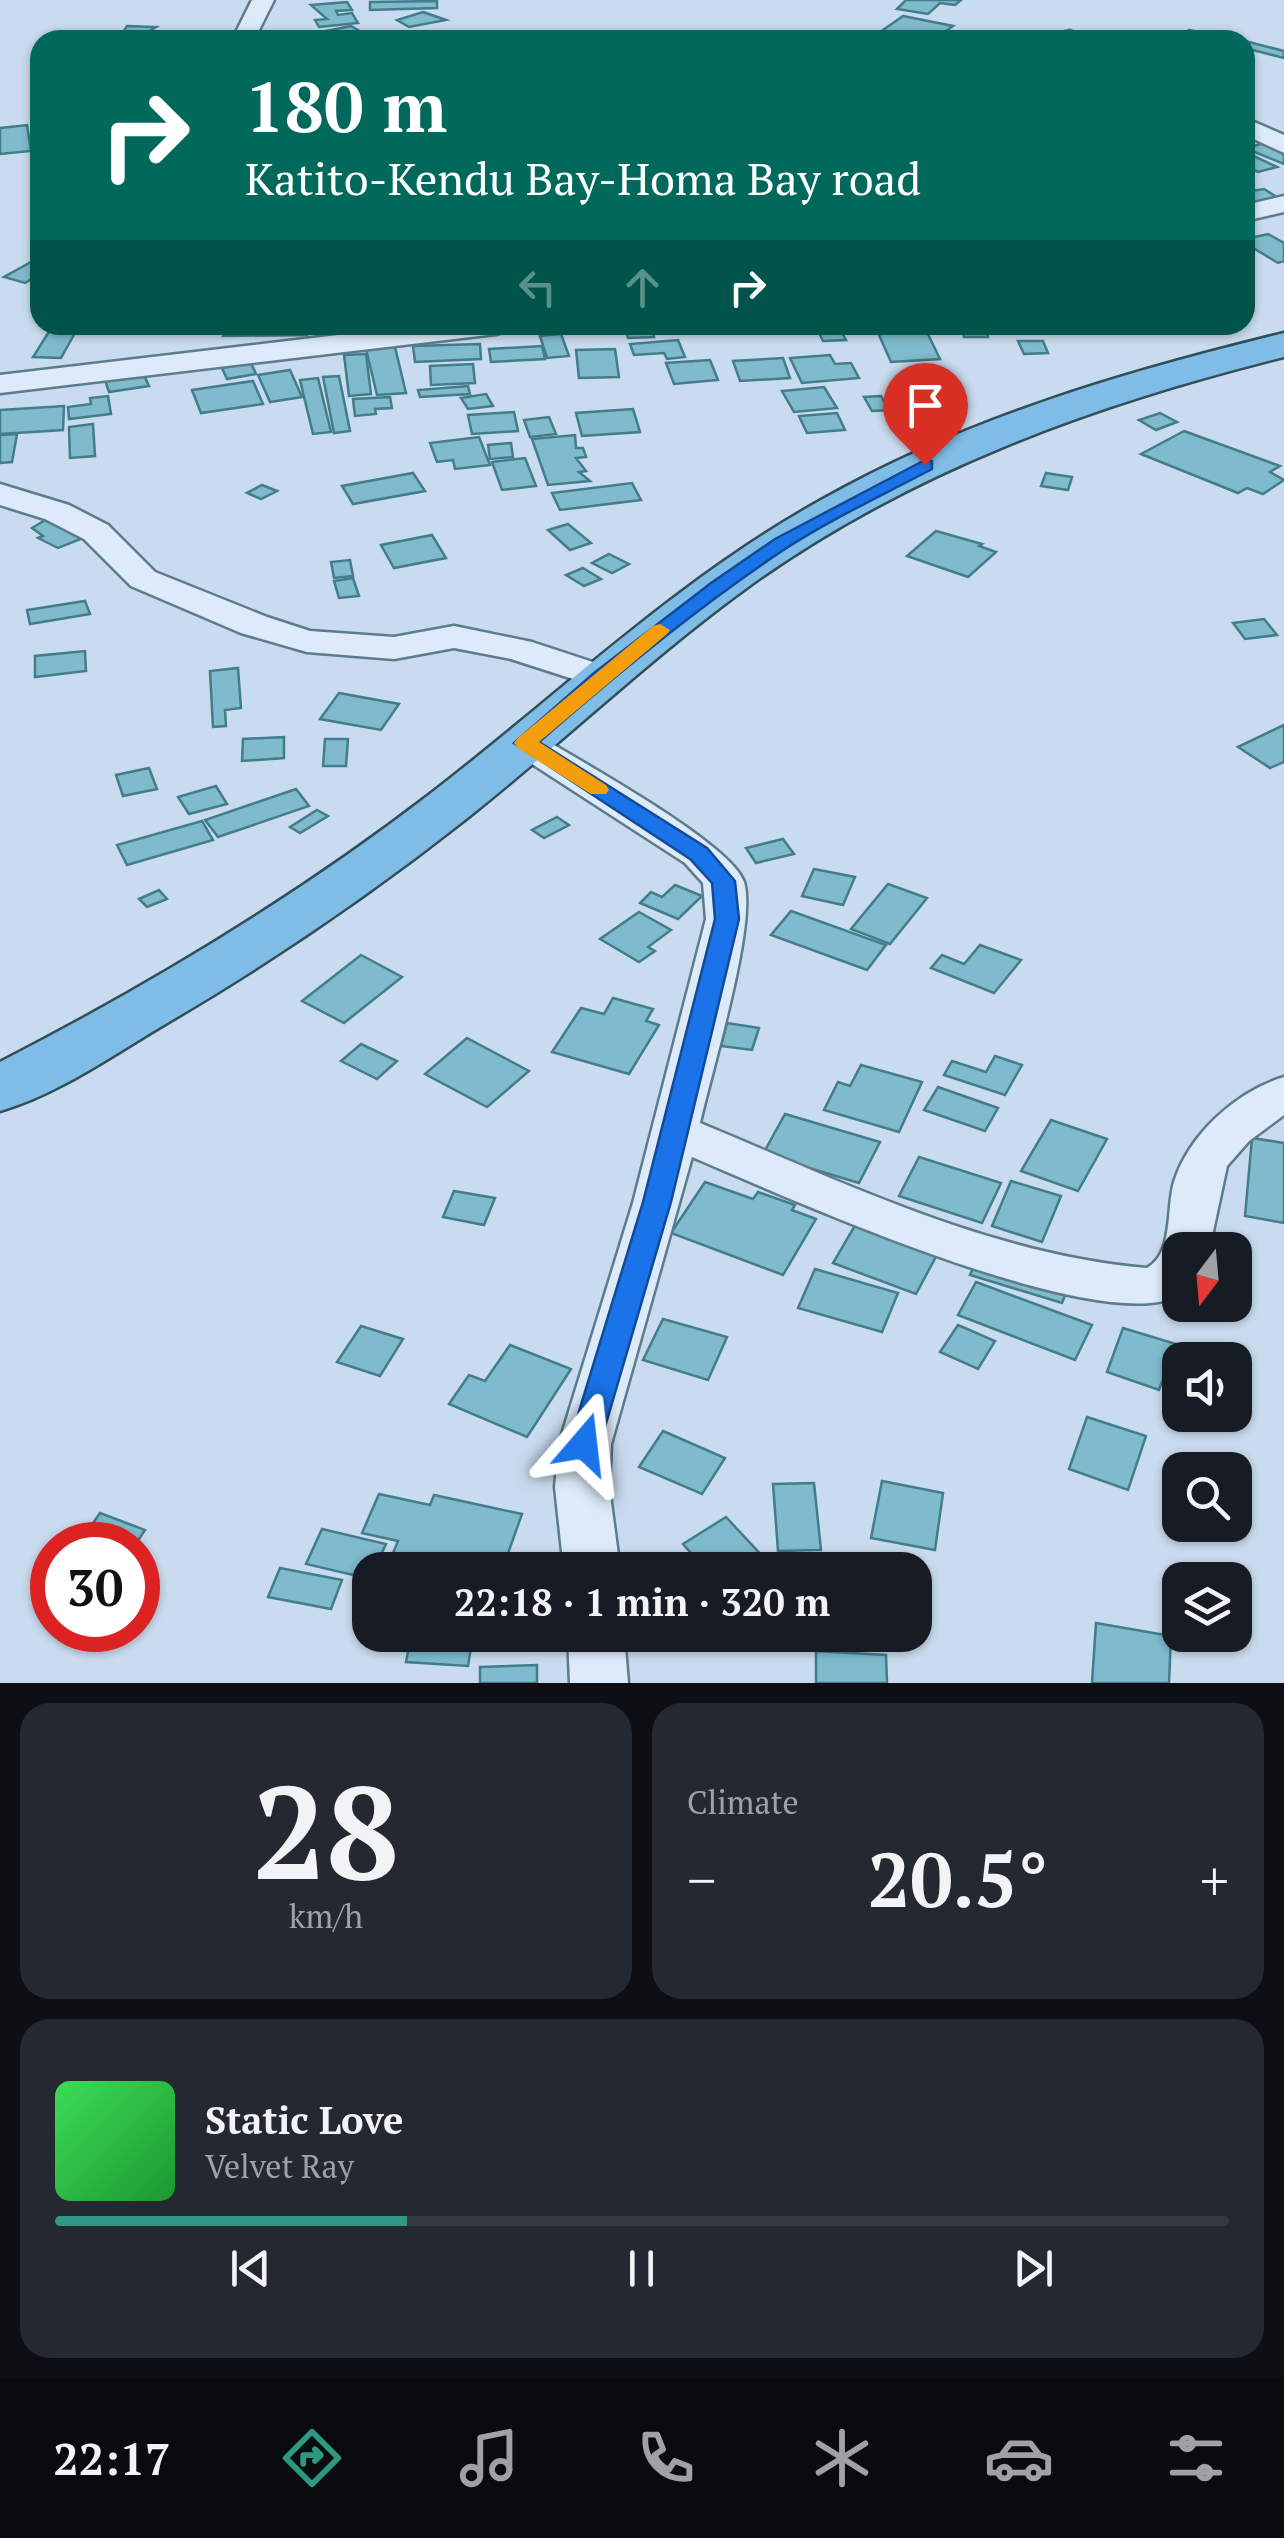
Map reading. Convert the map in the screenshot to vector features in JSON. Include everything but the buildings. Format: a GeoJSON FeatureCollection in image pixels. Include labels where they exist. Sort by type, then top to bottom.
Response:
{"type":"FeatureCollection","features":[{"type":"Feature","properties":{"kind":"highway"},"geometry":{"type":"LineString","coordinates":[[0,1089],[244,950],[370,866],[686,609],[782,543],[893,479],[1022,423],[1132,383],[1284,345]]}},
{"type":"Feature","properties":{"kind":"street"},"geometry":{"type":"LineString","coordinates":[[248,30],[263,0]]}},
{"type":"Feature","properties":{"kind":"street"},"geometry":{"type":"LineString","coordinates":[[1255,130],[1284,145]]}},
{"type":"Feature","properties":{"kind":"street"},"geometry":{"type":"LineString","coordinates":[[1255,211],[1284,204]]}},
{"type":"Feature","properties":{"kind":"street"},"geometry":{"type":"LineString","coordinates":[[3,391],[320,335]]}},
{"type":"Feature","properties":{"kind":"street"},"geometry":{"type":"LineString","coordinates":[[0,494],[57,512],[96,532],[143,580],[254,625],[307,641],[394,648],[454,638],[518,650],[601,677]]}},
{"type":"Feature","properties":{"kind":"street"},"geometry":{"type":"LineString","coordinates":[[525,743],[698,854],[723,881],[727,919],[657,1202],[584,1444],[582,1488],[590,1552]]}},
{"type":"Feature","properties":{"kind":"street"},"geometry":{"type":"LineString","coordinates":[[1192,1232],[1198,1180],[1219,1140],[1284,1093]]}},
{"type":"Feature","properties":{"kind":"street"},"geometry":{"type":"LineString","coordinates":[[674,1131],[922,1234],[1092,1282],[1152,1287],[1162,1282]]}},
{"type":"Feature","properties":{"kind":"street"},"geometry":{"type":"LineString","coordinates":[[597,1652],[600,1683]]}},
{"type":"Feature","properties":{"kind":"slow traffic"},"geometry":{"type":"LineString","coordinates":[[598,790],[525,743],[660,630]]}},
{"type":"Feature","properties":{"kind":"route"},"geometry":{"type":"LineString","coordinates":[[584,1444],[657,1202],[727,919],[723,881],[698,854],[525,743],[686,609],[782,543],[893,479],[925,465]]}}]}
